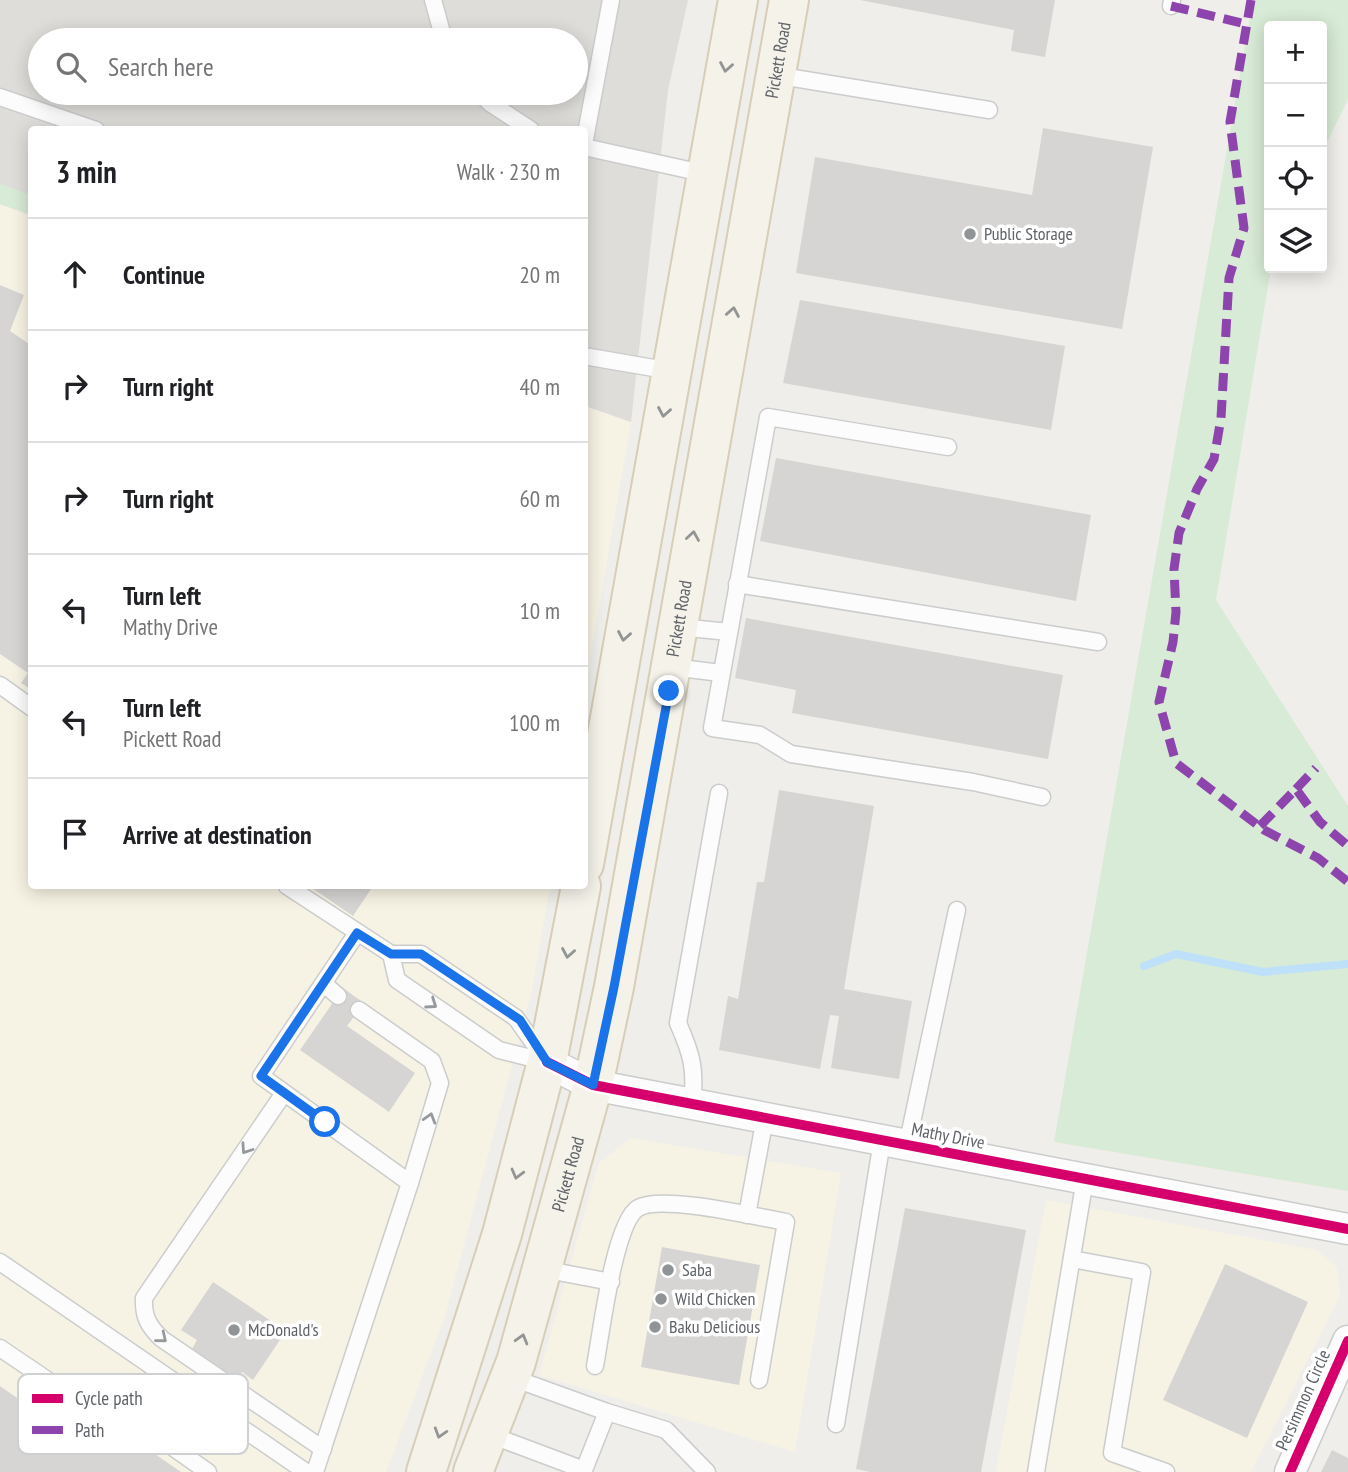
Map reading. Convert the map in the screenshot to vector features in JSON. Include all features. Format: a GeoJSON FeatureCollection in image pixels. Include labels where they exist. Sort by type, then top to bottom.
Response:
{"type":"FeatureCollection","features":[{"type":"Feature","properties":{"kind":"main road"},"geometry":{"type":"LineString","coordinates":[[588,841],[738,0]]}},
{"type":"Feature","properties":{"kind":"main road","name":"Pickett Road"},"geometry":{"type":"LineString","coordinates":[[473,1472],[510,1377],[593,1085],[614,987],[672,667],[789,0]]}},
{"type":"Feature","properties":{"kind":"main road"},"geometry":{"type":"LineString","coordinates":[[426,1472],[502,1234],[547,1062],[580,889]]}},
{"type":"Feature","properties":{"kind":"street","name":"Mathy Drive"},"geometry":{"type":"LineString","coordinates":[[547,1062],[593,1085],[1348,1229]]}},
{"type":"Feature","properties":{"kind":"street","name":"Persimmon Circle"},"geometry":{"type":"LineString","coordinates":[[1290,1472],[1348,1341]]}},
{"type":"Feature","properties":{"kind":"lane"},"geometry":{"type":"LineString","coordinates":[[433,0],[441,28]]}},
{"type":"Feature","properties":{"kind":"lane"},"geometry":{"type":"LineString","coordinates":[[588,126],[611,0]]}},
{"type":"Feature","properties":{"kind":"lane"},"geometry":{"type":"LineString","coordinates":[[775,75],[989,110]]}},
{"type":"Feature","properties":{"kind":"lane"},"geometry":{"type":"LineString","coordinates":[[0,97],[84,126]]}},
{"type":"Feature","properties":{"kind":"lane"},"geometry":{"type":"LineString","coordinates":[[493,105],[525,126]]}},
{"type":"Feature","properties":{"kind":"lane"},"geometry":{"type":"LineString","coordinates":[[588,146],[707,174]]}},
{"type":"Feature","properties":{"kind":"lane"},"geometry":{"type":"LineString","coordinates":[[588,357],[671,371]]}},
{"type":"Feature","properties":{"kind":"lane"},"geometry":{"type":"LineString","coordinates":[[948,447],[768,417],[712,728],[760,735],[791,754],[974,782],[1042,797]]}},
{"type":"Feature","properties":{"kind":"lane"},"geometry":{"type":"LineString","coordinates":[[737,584],[1098,642]]}},
{"type":"Feature","properties":{"kind":"lane"},"geometry":{"type":"LineString","coordinates":[[679,627],[729,632]]}},
{"type":"Feature","properties":{"kind":"lane"},"geometry":{"type":"LineString","coordinates":[[672,667],[721,673]]}},
{"type":"Feature","properties":{"kind":"lane"},"geometry":{"type":"LineString","coordinates":[[0,685],[28,705]]}},
{"type":"Feature","properties":{"kind":"lane"},"geometry":{"type":"LineString","coordinates":[[692,1105],[695,1075],[692,1055],[678,1023],[719,793]]}},
{"type":"Feature","properties":{"kind":"lane"},"geometry":{"type":"LineString","coordinates":[[291,889],[391,954],[421,954],[516,1018],[547,1062]]}},
{"type":"Feature","properties":{"kind":"lane"},"geometry":{"type":"LineString","coordinates":[[836,1424],[894,1143],[957,910]]}},
{"type":"Feature","properties":{"kind":"lane"},"geometry":{"type":"LineString","coordinates":[[357,933],[261,1076],[410,1183]]}},
{"type":"Feature","properties":{"kind":"lane"},"geometry":{"type":"LineString","coordinates":[[391,954],[397,980],[499,1051],[547,1062]]}},
{"type":"Feature","properties":{"kind":"lane"},"geometry":{"type":"LineString","coordinates":[[321,989],[335,1000]]}},
{"type":"Feature","properties":{"kind":"lane"},"geometry":{"type":"LineString","coordinates":[[315,1472],[440,1083],[432,1061],[356,1014]]}},
{"type":"Feature","properties":{"kind":"lane"},"geometry":{"type":"LineString","coordinates":[[213,1374],[150,1328],[143,1311],[144,1298],[284,1093]]}},
{"type":"Feature","properties":{"kind":"lane"},"geometry":{"type":"LineString","coordinates":[[747,1215],[765,1118]]}},
{"type":"Feature","properties":{"kind":"lane"},"geometry":{"type":"LineString","coordinates":[[1037,1472],[1085,1179]]}},
{"type":"Feature","properties":{"kind":"lane"},"geometry":{"type":"LineString","coordinates":[[595,1366],[619,1241],[628,1219],[638,1207],[663,1201],[786,1222],[759,1380]]}},
{"type":"Feature","properties":{"kind":"lane"},"geometry":{"type":"LineString","coordinates":[[1072,1259],[1142,1272],[1112,1453],[1166,1472]]}},
{"type":"Feature","properties":{"kind":"lane"},"geometry":{"type":"LineString","coordinates":[[0,1262],[163,1374]]}},
{"type":"Feature","properties":{"kind":"lane"},"geometry":{"type":"LineString","coordinates":[[542,1269],[611,1282]]}},
{"type":"Feature","properties":{"kind":"lane"},"geometry":{"type":"LineString","coordinates":[[0,1348],[38,1374]]}},
{"type":"Feature","properties":{"kind":"lane"},"geometry":{"type":"LineString","coordinates":[[510,1377],[666,1430],[707,1472]]}},
{"type":"Feature","properties":{"kind":"lane"},"geometry":{"type":"LineString","coordinates":[[248,1398],[323,1449]]}},
{"type":"Feature","properties":{"kind":"lane"},"geometry":{"type":"LineString","coordinates":[[488,1434],[584,1470],[607,1412]]}},
{"type":"Feature","properties":{"kind":"lane"},"geometry":{"type":"LineString","coordinates":[[248,1432],[306,1472]]}},
{"type":"Feature","properties":{"kind":"lane"},"geometry":{"type":"LineString","coordinates":[[182,1454],[208,1472]]}},
{"type":"Feature","properties":{"kind":"shaded area"},"geometry":{"type":"Polygon","coordinates":[[[0,0],[688,0],[668,90],[631,422],[588,407],[588,126],[28,126],[28,214],[0,204],[0,0]]]}},
{"type":"Feature","properties":{"kind":"shaded area"},"geometry":{"type":"Polygon","coordinates":[[[0,204],[28,214],[28,889],[549,889],[532,990],[445,1316],[386,1472],[0,1472],[0,204]]]}},
{"type":"Feature","properties":{"kind":"shaded area"},"geometry":{"type":"Polygon","coordinates":[[[588,407],[631,422],[588,670],[588,407]]]}},
{"type":"Feature","properties":{"kind":"shaded area"},"geometry":{"type":"Polygon","coordinates":[[[631,1138],[841,1173],[795,1452],[539,1375],[599,1163],[631,1138]]]}},
{"type":"Feature","properties":{"kind":"shaded area"},"geometry":{"type":"Polygon","coordinates":[[[1046,1200],[1316,1250],[1337,1267],[1340,1295],[1251,1472],[996,1472],[1046,1200]]]}},
{"type":"Feature","properties":{"kind":"green space"},"geometry":{"type":"Polygon","coordinates":[[[1253,0],[1348,0],[1348,99],[1327,143],[1327,21],[1264,21],[1264,273],[1270,273],[1216,600],[1348,806],[1348,1191],[1054,1142],[1253,0]]]}},
{"type":"Feature","properties":{"kind":"green space"},"geometry":{"type":"Polygon","coordinates":[[[0,184],[28,194],[28,214],[0,204],[0,184]]]}},
{"type":"Feature","properties":{"kind":"building"},"geometry":{"type":"Polygon","coordinates":[[[860,0],[1055,0],[1045,57],[1011,51],[1014,30],[860,0]]]}},
{"type":"Feature","properties":{"kind":"building","name":"Public Storage"},"geometry":{"type":"Polygon","coordinates":[[[1043,128],[1153,147],[1122,329],[796,273],[815,157],[1032,195],[1043,128]]]}},
{"type":"Feature","properties":{"kind":"building"},"geometry":{"type":"Polygon","coordinates":[[[0,285],[24,295],[10,331],[28,343],[28,673],[0,654],[0,285]]]}},
{"type":"Feature","properties":{"kind":"building"},"geometry":{"type":"Polygon","coordinates":[[[800,300],[1065,346],[1051,430],[783,383],[800,300]]]}},
{"type":"Feature","properties":{"kind":"building"},"geometry":{"type":"Polygon","coordinates":[[[776,458],[1091,515],[1076,601],[760,541],[776,458]]]}},
{"type":"Feature","properties":{"kind":"building"},"geometry":{"type":"Polygon","coordinates":[[[746,618],[1063,675],[1048,759],[792,713],[796,690],[735,678],[746,618]]]}},
{"type":"Feature","properties":{"kind":"building"},"geometry":{"type":"Polygon","coordinates":[[[28,673],[28,687],[21,683],[28,673]]]}},
{"type":"Feature","properties":{"kind":"building"},"geometry":{"type":"Polygon","coordinates":[[[779,790],[874,806],[844,989],[912,1001],[899,1079],[831,1068],[839,1016],[830,1015],[820,1069],[719,1050],[728,996],[738,999],[757,882],[764,882],[779,790]]]}},
{"type":"Feature","properties":{"kind":"building"},"geometry":{"type":"Polygon","coordinates":[[[313,889],[371,889],[353,916],[313,889]]]}},
{"type":"Feature","properties":{"kind":"building"},"geometry":{"type":"Polygon","coordinates":[[[343,988],[364,1003],[347,1026],[415,1073],[389,1112],[300,1050],[343,988]]]}},
{"type":"Feature","properties":{"kind":"building"},"geometry":{"type":"Polygon","coordinates":[[[905,1208],[1026,1230],[981,1472],[870,1472],[856,1469],[905,1208]]]}},
{"type":"Feature","properties":{"kind":"building"},"geometry":{"type":"Polygon","coordinates":[[[662,1247],[760,1265],[739,1385],[641,1367],[662,1247]]]}},
{"type":"Feature","properties":{"kind":"building"},"geometry":{"type":"Polygon","coordinates":[[[1225,1264],[1308,1302],[1247,1438],[1163,1400],[1225,1264]]]}},
{"type":"Feature","properties":{"kind":"building","name":"McDonald's"},"geometry":{"type":"Polygon","coordinates":[[[213,1282],[286,1331],[253,1380],[242,1372],[230,1374],[192,1349],[197,1340],[181,1330],[213,1282]]]}},
{"type":"Feature","properties":{"kind":"building"},"geometry":{"type":"Polygon","coordinates":[[[0,1386],[18,1399],[18,1454],[155,1454],[181,1472],[0,1472],[0,1386]]]}},
{"type":"Feature","properties":{"kind":"building"},"geometry":{"type":"Polygon","coordinates":[[[1332,1450],[1348,1458],[1348,1472],[1321,1472],[1332,1450]]]}},
{"type":"Feature","properties":{"kind":"waterway"},"geometry":{"type":"LineString","coordinates":[[1144,966],[1176,954],[1263,972],[1348,964]]}},
{"type":"Feature","properties":{"kind":"marked path"},"geometry":{"type":"LineString","coordinates":[[1251,0],[1230,122],[1244,228],[1229,278],[1221,418],[1214,459],[1197,489],[1179,533],[1174,569],[1176,612],[1173,642],[1159,702],[1176,763],[1264,830],[1318,858],[1348,882]]}},
{"type":"Feature","properties":{"kind":"marked path"},"geometry":{"type":"LineString","coordinates":[[1171,6],[1246,24]]}},
{"type":"Feature","properties":{"kind":"marked path"},"geometry":{"type":"LineString","coordinates":[[1296,789],[1316,768]]}},
{"type":"Feature","properties":{"kind":"marked path"},"geometry":{"type":"LineString","coordinates":[[1260,826],[1296,789],[1320,822],[1348,846]]}},
{"type":"Feature","properties":{"kind":"cycle path"},"geometry":{"type":"LineString","coordinates":[[547,1062],[593,1085],[1348,1229]]}},
{"type":"Feature","properties":{"kind":"cycle path"},"geometry":{"type":"LineString","coordinates":[[1290,1472],[1348,1341]]}},
{"type":"Feature","properties":{"kind":"place","name":"Public Storage"},"geometry":{"type":"Point","coordinates":[970,234]}},
{"type":"Feature","properties":{"kind":"place","name":"Saba"},"geometry":{"type":"Point","coordinates":[668,1270]}},
{"type":"Feature","properties":{"kind":"place","name":"Wild Chicken"},"geometry":{"type":"Point","coordinates":[661,1299]}},
{"type":"Feature","properties":{"kind":"place","name":"Baku Delicious"},"geometry":{"type":"Point","coordinates":[655,1327]}},
{"type":"Feature","properties":{"kind":"place","name":"McDonald's"},"geometry":{"type":"Point","coordinates":[234,1330]}},
{"type":"Feature","properties":{"kind":"route"},"geometry":{"type":"LineString","coordinates":[[325,1122],[261,1076],[357,933],[391,954],[421,954],[520,1020],[547,1062],[593,1085],[669,691]]}}]}
